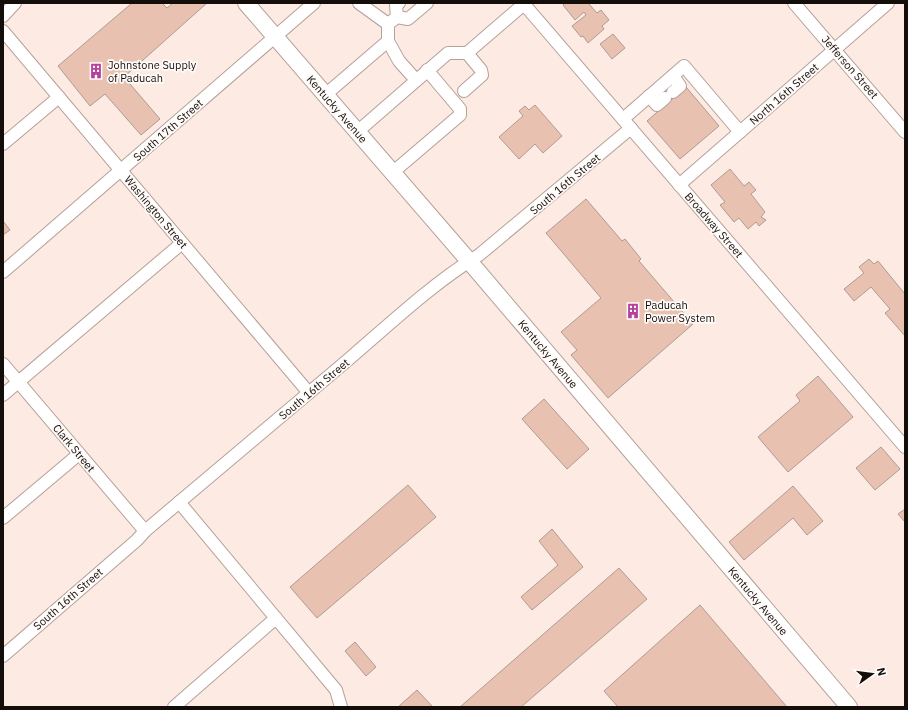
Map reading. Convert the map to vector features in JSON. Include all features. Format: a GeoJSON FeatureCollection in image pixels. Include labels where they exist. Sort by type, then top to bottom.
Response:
{"type":"FeatureCollection","features":[{"type":"Feature","properties":{"kind":"main road","name":"Kentucky Avenue"},"geometry":{"type":"LineString","coordinates":[[246,3],[469,261],[849,707]]}},
{"type":"Feature","properties":{"kind":"street"},"geometry":{"type":"LineString","coordinates":[[3,16],[15,3]]}},
{"type":"Feature","properties":{"kind":"street","name":"South 17th Street"},"geometry":{"type":"LineString","coordinates":[[3,272],[314,3]]}},
{"type":"Feature","properties":{"kind":"street"},"geometry":{"type":"LineString","coordinates":[[359,3],[393,21],[408,19],[427,3]]}},
{"type":"Feature","properties":{"kind":"street"},"geometry":{"type":"LineString","coordinates":[[325,95],[388,41],[396,5],[399,3]]}},
{"type":"Feature","properties":{"kind":"street"},"geometry":{"type":"LineString","coordinates":[[357,132],[448,52],[467,53],[524,3]]}},
{"type":"Feature","properties":{"kind":"street","name":"Broadway Street"},"geometry":{"type":"LineString","coordinates":[[524,3],[905,447]]}},
{"type":"Feature","properties":{"kind":"street","name":"Jefferson Street"},"geometry":{"type":"LineString","coordinates":[[794,3],[905,132]]}},
{"type":"Feature","properties":{"kind":"street","name":"North 16th Street"},"geometry":{"type":"LineString","coordinates":[[680,185],[888,3]]}},
{"type":"Feature","properties":{"kind":"street","name":"Washington Street"},"geometry":{"type":"LineString","coordinates":[[3,31],[309,393]]}},
{"type":"Feature","properties":{"kind":"street"},"geometry":{"type":"LineString","coordinates":[[388,41],[399,61],[416,80]]}},
{"type":"Feature","properties":{"kind":"street"},"geometry":{"type":"LineString","coordinates":[[464,91],[482,75],[481,70],[467,53]]}},
{"type":"Feature","properties":{"kind":"street"},"geometry":{"type":"LineString","coordinates":[[623,119],[684,66],[740,132]]}},
{"type":"Feature","properties":{"kind":"street"},"geometry":{"type":"LineString","coordinates":[[392,173],[460,115],[460,109],[427,70]]}},
{"type":"Feature","properties":{"kind":"street"},"geometry":{"type":"LineString","coordinates":[[649,96],[657,105],[680,86],[673,76]]}},
{"type":"Feature","properties":{"kind":"street"},"geometry":{"type":"LineString","coordinates":[[3,144],[59,97]]}},
{"type":"Feature","properties":{"kind":"street","name":"South 16th Street"},"geometry":{"type":"LineString","coordinates":[[3,656],[137,540],[145,531],[429,291],[479,255],[631,128]]}},
{"type":"Feature","properties":{"kind":"street"},"geometry":{"type":"LineString","coordinates":[[3,395],[182,243]]}},
{"type":"Feature","properties":{"kind":"street","name":"Clark Street"},"geometry":{"type":"LineString","coordinates":[[3,364],[145,531]]}},
{"type":"Feature","properties":{"kind":"street"},"geometry":{"type":"LineString","coordinates":[[3,518],[79,454]]}},
{"type":"Feature","properties":{"kind":"street"},"geometry":{"type":"LineString","coordinates":[[180,502],[336,690],[341,707]]}},
{"type":"Feature","properties":{"kind":"street"},"geometry":{"type":"LineString","coordinates":[[174,707],[276,618]]}},
{"type":"Feature","properties":{"kind":"building","name":"Johnstone Supply of Paducah"},"geometry":{"type":"Polygon","coordinates":[[[132,3],[162,3],[167,8],[173,3],[207,3],[124,77],[160,119],[141,135],[105,94],[90,106],[58,66],[132,3]]]}},
{"type":"Feature","properties":{"kind":"building"},"geometry":{"type":"Polygon","coordinates":[[[565,3],[590,3],[589,4],[597,13],[601,10],[609,20],[602,26],[604,29],[588,43],[572,26],[586,15],[584,12],[575,20],[563,5],[565,3]]]}},
{"type":"Feature","properties":{"kind":"building"},"geometry":{"type":"Polygon","coordinates":[[[613,34],[625,48],[612,59],[600,44],[613,34]]]}},
{"type":"Feature","properties":{"kind":"building"},"geometry":{"type":"Polygon","coordinates":[[[686,87],[719,126],[680,159],[647,121],[686,87]]]}},
{"type":"Feature","properties":{"kind":"building"},"geometry":{"type":"Polygon","coordinates":[[[535,105],[562,136],[543,153],[535,144],[519,159],[499,137],[523,116],[519,111],[525,106],[529,110],[535,105]]]}},
{"type":"Feature","properties":{"kind":"building"},"geometry":{"type":"Polygon","coordinates":[[[730,169],[744,186],[749,182],[756,190],[751,194],[765,212],[761,217],[766,220],[759,226],[756,222],[748,229],[739,218],[734,222],[720,205],[725,202],[711,185],[730,169]]]}},
{"type":"Feature","properties":{"kind":"building","name":"Paducah Power System"},"geometry":{"type":"Polygon","coordinates":[[[586,199],[622,241],[625,239],[641,259],[639,261],[693,324],[608,398],[571,355],[577,350],[561,332],[601,298],[546,233],[586,199]]]}},
{"type":"Feature","properties":{"kind":"building"},"geometry":{"type":"Polygon","coordinates":[[[3,221],[10,230],[3,235],[3,221]]]}},
{"type":"Feature","properties":{"kind":"building"},"geometry":{"type":"Polygon","coordinates":[[[869,259],[874,264],[878,261],[905,294],[905,336],[885,313],[890,309],[871,287],[854,301],[844,289],[864,273],[859,267],[869,259]]]}},
{"type":"Feature","properties":{"kind":"building"},"geometry":{"type":"Polygon","coordinates":[[[818,376],[853,417],[788,472],[758,437],[800,401],[796,395],[818,376]]]}},
{"type":"Feature","properties":{"kind":"building"},"geometry":{"type":"Polygon","coordinates":[[[544,399],[589,449],[567,469],[522,419],[544,399]]]}},
{"type":"Feature","properties":{"kind":"building"},"geometry":{"type":"Polygon","coordinates":[[[881,447],[900,469],[875,490],[856,468],[881,447]]]}},
{"type":"Feature","properties":{"kind":"building"},"geometry":{"type":"Polygon","coordinates":[[[408,485],[436,517],[317,618],[290,587],[408,485]]]}},
{"type":"Feature","properties":{"kind":"building"},"geometry":{"type":"Polygon","coordinates":[[[793,486],[823,521],[807,535],[793,518],[744,560],[729,542],[793,486]]]}},
{"type":"Feature","properties":{"kind":"building"},"geometry":{"type":"Polygon","coordinates":[[[905,509],[905,522],[898,514],[905,509]]]}},
{"type":"Feature","properties":{"kind":"building"},"geometry":{"type":"Polygon","coordinates":[[[552,529],[583,567],[532,610],[521,597],[558,565],[539,541],[552,529]]]}},
{"type":"Feature","properties":{"kind":"building"},"geometry":{"type":"Polygon","coordinates":[[[619,568],[647,599],[521,707],[460,707],[619,568]]]}},
{"type":"Feature","properties":{"kind":"building"},"geometry":{"type":"Polygon","coordinates":[[[700,605],[787,707],[618,707],[604,691],[700,605]]]}},
{"type":"Feature","properties":{"kind":"building"},"geometry":{"type":"Polygon","coordinates":[[[355,642],[376,667],[366,676],[345,651],[355,642]]]}},
{"type":"Feature","properties":{"kind":"building"},"geometry":{"type":"Polygon","coordinates":[[[417,690],[432,706],[431,707],[398,707],[417,690]]]}},
{"type":"Feature","properties":{"kind":"place","name":"Johnstone Supply of Paducah"},"geometry":{"type":"Point","coordinates":[96,71]}},
{"type":"Feature","properties":{"kind":"place","name":"Paducah Power System"},"geometry":{"type":"Point","coordinates":[633,311]}}]}
